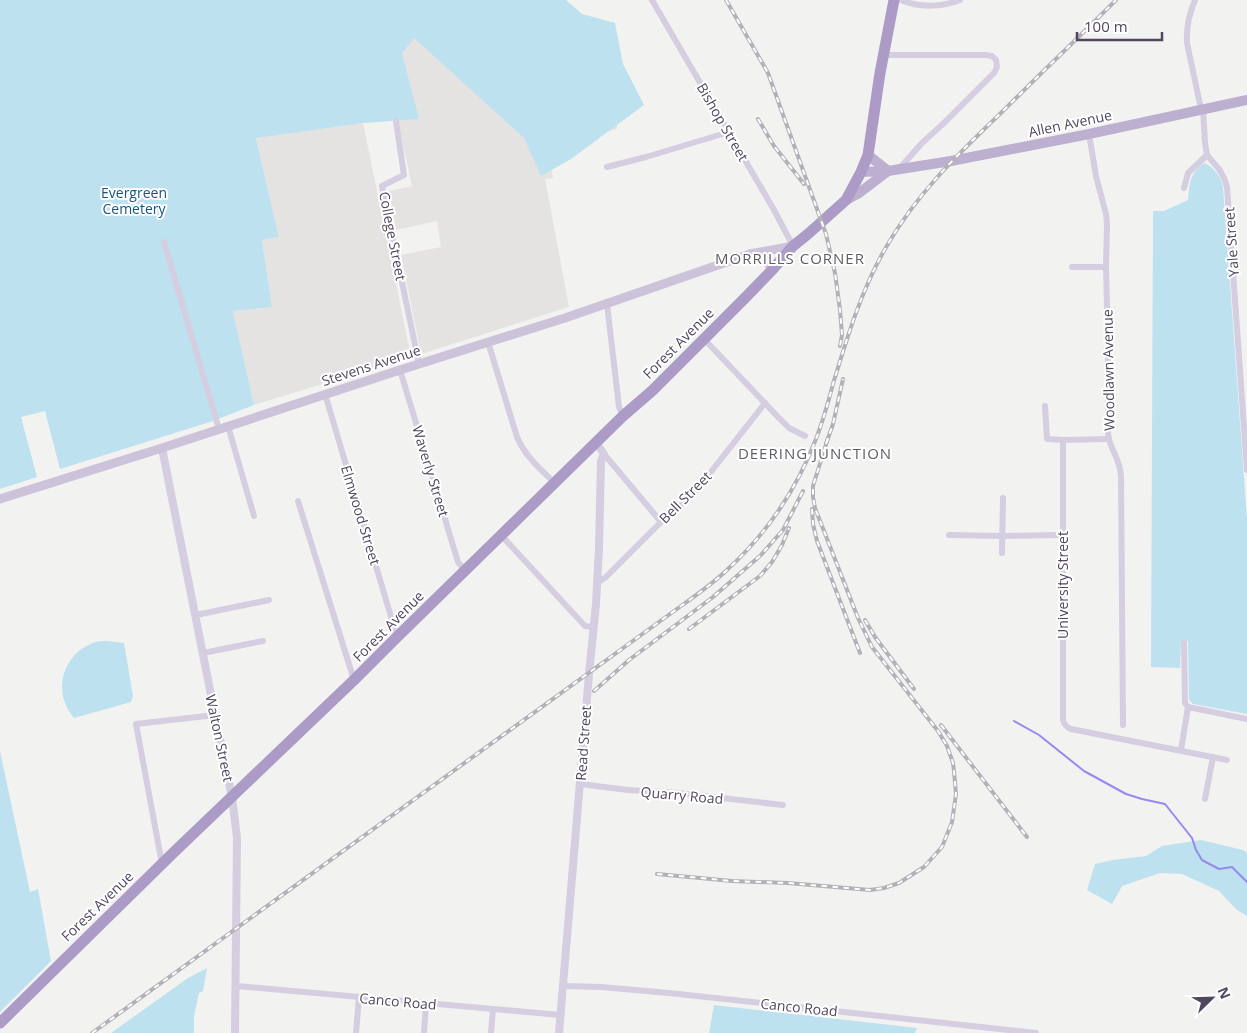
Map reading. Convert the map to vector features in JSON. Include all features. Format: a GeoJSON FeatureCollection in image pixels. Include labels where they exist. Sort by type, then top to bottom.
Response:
{"type":"FeatureCollection","features":[{"type":"Feature","properties":{"kind":"highway"},"geometry":{"type":"LineString","coordinates":[[846,200],[868,155],[883,55],[894,0]]}},
{"type":"Feature","properties":{"kind":"highway","name":"Forest Avenue"},"geometry":{"type":"LineString","coordinates":[[0,1022],[354,680],[623,416],[653,390],[744,299],[793,246],[846,200]]}},
{"type":"Feature","properties":{"kind":"main road","name":"Allen Avenue"},"geometry":{"type":"LineString","coordinates":[[861,172],[893,170],[951,161],[1247,100]]}},
{"type":"Feature","properties":{"kind":"main road"},"geometry":{"type":"LineString","coordinates":[[846,200],[893,170],[868,155]]}},
{"type":"Feature","properties":{"kind":"main road","name":"Stevens Avenue"},"geometry":{"type":"LineString","coordinates":[[0,499],[607,304],[750,254],[793,246]]}},
{"type":"Feature","properties":{"kind":"main road"},"geometry":{"type":"LineString","coordinates":[[750,254],[764,260],[773,269]]}},
{"type":"Feature","properties":{"kind":"street","name":"Bishop Street"},"geometry":{"type":"LineString","coordinates":[[652,0],[793,246]]}},
{"type":"Feature","properties":{"kind":"street"},"geometry":{"type":"LineString","coordinates":[[901,0],[915,4],[934,5],[953,3],[960,0]]}},
{"type":"Feature","properties":{"kind":"street"},"geometry":{"type":"LineString","coordinates":[[1184,188],[1188,173],[1207,155],[1202,109],[1186,34],[1188,18],[1195,0]]}},
{"type":"Feature","properties":{"kind":"street"},"geometry":{"type":"LineString","coordinates":[[883,55],[986,55],[992,56],[996,60],[997,67],[994,73],[945,122],[893,170]]}},
{"type":"Feature","properties":{"kind":"street","name":"College Street"},"geometry":{"type":"LineString","coordinates":[[396,121],[404,175],[382,186],[419,364]]}},
{"type":"Feature","properties":{"kind":"street"},"geometry":{"type":"LineString","coordinates":[[607,167],[729,132]]}},
{"type":"Feature","properties":{"kind":"street","name":"Woodlawn Avenue"},"geometry":{"type":"LineString","coordinates":[[1089,134],[1107,224],[1109,439],[1119,462],[1121,476],[1123,725]]}},
{"type":"Feature","properties":{"kind":"street","name":"Yale Street"},"geometry":{"type":"LineString","coordinates":[[1207,155],[1219,169],[1227,187],[1246,432],[1247,470]]}},
{"type":"Feature","properties":{"kind":"street"},"geometry":{"type":"LineString","coordinates":[[164,242],[254,516]]}},
{"type":"Feature","properties":{"kind":"street"},"geometry":{"type":"LineString","coordinates":[[1072,267],[1106,267]]}},
{"type":"Feature","properties":{"kind":"street"},"geometry":{"type":"LineString","coordinates":[[607,304],[619,407],[623,416]]}},
{"type":"Feature","properties":{"kind":"street"},"geometry":{"type":"LineString","coordinates":[[704,339],[789,428],[805,436]]}},
{"type":"Feature","properties":{"kind":"street"},"geometry":{"type":"LineString","coordinates":[[488,342],[513,425],[522,448],[554,483]]}},
{"type":"Feature","properties":{"kind":"street","name":"Waverly Street"},"geometry":{"type":"LineString","coordinates":[[400,370],[458,562],[465,570]]}},
{"type":"Feature","properties":{"kind":"street","name":"Elmwood Street"},"geometry":{"type":"LineString","coordinates":[[325,394],[397,637]]}},
{"type":"Feature","properties":{"kind":"street","name":"Bell Street"},"geometry":{"type":"LineString","coordinates":[[597,583],[690,497],[765,404]]}},
{"type":"Feature","properties":{"kind":"street"},"geometry":{"type":"LineString","coordinates":[[1045,406],[1046,439],[1109,439]]}},
{"type":"Feature","properties":{"kind":"street","name":"University Street"},"geometry":{"type":"LineString","coordinates":[[1063,440],[1063,720],[1068,728],[1181,750]]}},
{"type":"Feature","properties":{"kind":"street"},"geometry":{"type":"LineString","coordinates":[[596,443],[661,522]]}},
{"type":"Feature","properties":{"kind":"street","name":"Walton Street"},"geometry":{"type":"LineString","coordinates":[[162,448],[214,715],[232,797],[237,838],[236,1033]]}},
{"type":"Feature","properties":{"kind":"street","name":"Read Street"},"geometry":{"type":"LineString","coordinates":[[559,1033],[596,604],[601,461],[604,454]]}},
{"type":"Feature","properties":{"kind":"street"},"geometry":{"type":"LineString","coordinates":[[1002,553],[1003,498]]}},
{"type":"Feature","properties":{"kind":"street"},"geometry":{"type":"LineString","coordinates":[[298,501],[354,680]]}},
{"type":"Feature","properties":{"kind":"street"},"geometry":{"type":"LineString","coordinates":[[948,535],[1062,534]]}},
{"type":"Feature","properties":{"kind":"street"},"geometry":{"type":"LineString","coordinates":[[501,535],[584,626],[593,627]]}},
{"type":"Feature","properties":{"kind":"street"},"geometry":{"type":"LineString","coordinates":[[196,615],[269,600]]}},
{"type":"Feature","properties":{"kind":"street"},"geometry":{"type":"LineString","coordinates":[[203,653],[263,640]]}},
{"type":"Feature","properties":{"kind":"street"},"geometry":{"type":"LineString","coordinates":[[1184,642],[1185,703],[1188,707],[1181,750],[1227,760]]}},
{"type":"Feature","properties":{"kind":"street"},"geometry":{"type":"LineString","coordinates":[[1188,707],[1247,719]]}},
{"type":"Feature","properties":{"kind":"street"},"geometry":{"type":"LineString","coordinates":[[162,864],[136,724],[214,715]]}},
{"type":"Feature","properties":{"kind":"street"},"geometry":{"type":"LineString","coordinates":[[1205,799],[1213,757]]}},
{"type":"Feature","properties":{"kind":"street","name":"Quarry Road"},"geometry":{"type":"LineString","coordinates":[[580,784],[783,805]]}},
{"type":"Feature","properties":{"kind":"street","name":"Canco Road"},"geometry":{"type":"LineString","coordinates":[[236,986],[560,1015]]}},
{"type":"Feature","properties":{"kind":"street","name":"Canco Road"},"geometry":{"type":"LineString","coordinates":[[563,986],[601,987],[669,993],[999,1031],[1036,1033]]}},
{"type":"Feature","properties":{"kind":"street"},"geometry":{"type":"LineString","coordinates":[[356,1033],[359,997]]}},
{"type":"Feature","properties":{"kind":"street"},"geometry":{"type":"LineString","coordinates":[[424,1033],[426,1003]]}},
{"type":"Feature","properties":{"kind":"street"},"geometry":{"type":"LineString","coordinates":[[491,1033],[493,1009]]}},
{"type":"Feature","properties":{"kind":"shaded area"},"geometry":{"type":"Polygon","coordinates":[[[553,0],[617,125],[617,129],[548,148],[553,178],[545,179],[569,307],[421,354],[401,255],[441,247],[437,221],[396,230],[389,191],[412,186],[380,38],[553,0]]]}},
{"type":"Feature","properties":{"kind":"shaded area"},"geometry":{"type":"Polygon","coordinates":[[[363,123],[411,357],[254,405],[233,311],[272,307],[262,240],[279,237],[256,137],[363,123]]]}},
{"type":"Feature","properties":{"kind":"green space","name":"Evergreen Cemetery"},"geometry":{"type":"Polygon","coordinates":[[[0,0],[566,0],[582,14],[615,23],[623,64],[644,105],[571,159],[541,176],[524,138],[414,38],[402,53],[419,119],[363,123],[256,138],[279,237],[262,240],[272,307],[233,311],[254,405],[213,421],[60,469],[45,411],[21,417],[37,477],[0,489],[0,0]]]}},
{"type":"Feature","properties":{"kind":"green space"},"geometry":{"type":"Polygon","coordinates":[[[1204,163],[1216,173],[1223,187],[1247,519],[1247,714],[1193,704],[1189,700],[1188,641],[1181,640],[1180,668],[1151,667],[1153,211],[1164,211],[1188,200],[1193,175],[1204,163]]]}},
{"type":"Feature","properties":{"kind":"green space"},"geometry":{"type":"Polygon","coordinates":[[[97,642],[124,643],[133,696],[131,702],[74,718],[67,708],[63,696],[62,686],[66,668],[84,647],[97,642]]]}},
{"type":"Feature","properties":{"kind":"green space"},"geometry":{"type":"Polygon","coordinates":[[[0,751],[30,892],[38,889],[51,961],[0,1012],[0,751]]]}},
{"type":"Feature","properties":{"kind":"green space"},"geometry":{"type":"Polygon","coordinates":[[[1201,840],[1243,850],[1247,853],[1247,916],[1237,910],[1219,891],[1182,874],[1160,873],[1122,886],[1112,904],[1087,890],[1095,864],[1146,856],[1162,846],[1201,840]]]}},
{"type":"Feature","properties":{"kind":"green space"},"geometry":{"type":"Polygon","coordinates":[[[207,968],[203,991],[199,993],[194,1017],[194,1033],[111,1033],[188,978],[207,968]]]}},
{"type":"Feature","properties":{"kind":"green space"},"geometry":{"type":"Polygon","coordinates":[[[714,1005],[917,1028],[915,1033],[709,1033],[714,1005]]]}},
{"type":"Feature","properties":{"kind":"waterway"},"geometry":{"type":"LineString","coordinates":[[1014,721],[1039,735],[1084,771],[1126,794],[1165,804],[1192,838],[1202,860],[1219,869],[1232,867],[1247,882]]}},
{"type":"Feature","properties":{"kind":"railway"},"geometry":{"type":"LineString","coordinates":[[726,0],[768,73],[826,234],[835,273],[840,310],[842,335],[840,346]]}},
{"type":"Feature","properties":{"kind":"railway"},"geometry":{"type":"LineString","coordinates":[[92,1033],[700,592],[743,554],[769,524],[800,475],[821,425],[855,315],[876,265],[897,229],[924,192],[955,158],[1116,0]]}},
{"type":"Feature","properties":{"kind":"railway"},"geometry":{"type":"LineString","coordinates":[[758,119],[774,146],[804,184]]}},
{"type":"Feature","properties":{"kind":"railway"},"geometry":{"type":"LineString","coordinates":[[826,444],[833,424],[843,379]]}},
{"type":"Feature","properties":{"kind":"railway"},"geometry":{"type":"LineString","coordinates":[[657,874],[870,890],[884,888],[899,883],[924,867],[942,847],[952,822],[956,794],[953,763],[947,746],[938,731],[872,647],[858,618],[815,508],[813,486],[828,438]]}},
{"type":"Feature","properties":{"kind":"railway"},"geometry":{"type":"LineString","coordinates":[[594,691],[629,660],[713,597],[761,555],[783,530],[803,491]]}},
{"type":"Feature","properties":{"kind":"railway"},"geometry":{"type":"LineString","coordinates":[[812,509],[817,541],[860,653]]}},
{"type":"Feature","properties":{"kind":"railway"},"geometry":{"type":"LineString","coordinates":[[689,629],[760,576],[772,562],[789,528]]}},
{"type":"Feature","properties":{"kind":"railway"},"geometry":{"type":"LineString","coordinates":[[865,620],[875,637],[914,689]]}},
{"type":"Feature","properties":{"kind":"railway"},"geometry":{"type":"LineString","coordinates":[[941,725],[1027,837]]}},
{"type":"Feature","properties":{"kind":"district","name":"MORRILLS CORNER"},"geometry":{"type":"Point","coordinates":[790,258]}},
{"type":"Feature","properties":{"kind":"district","name":"DEERING JUNCTION"},"geometry":{"type":"Point","coordinates":[815,453]}}]}
